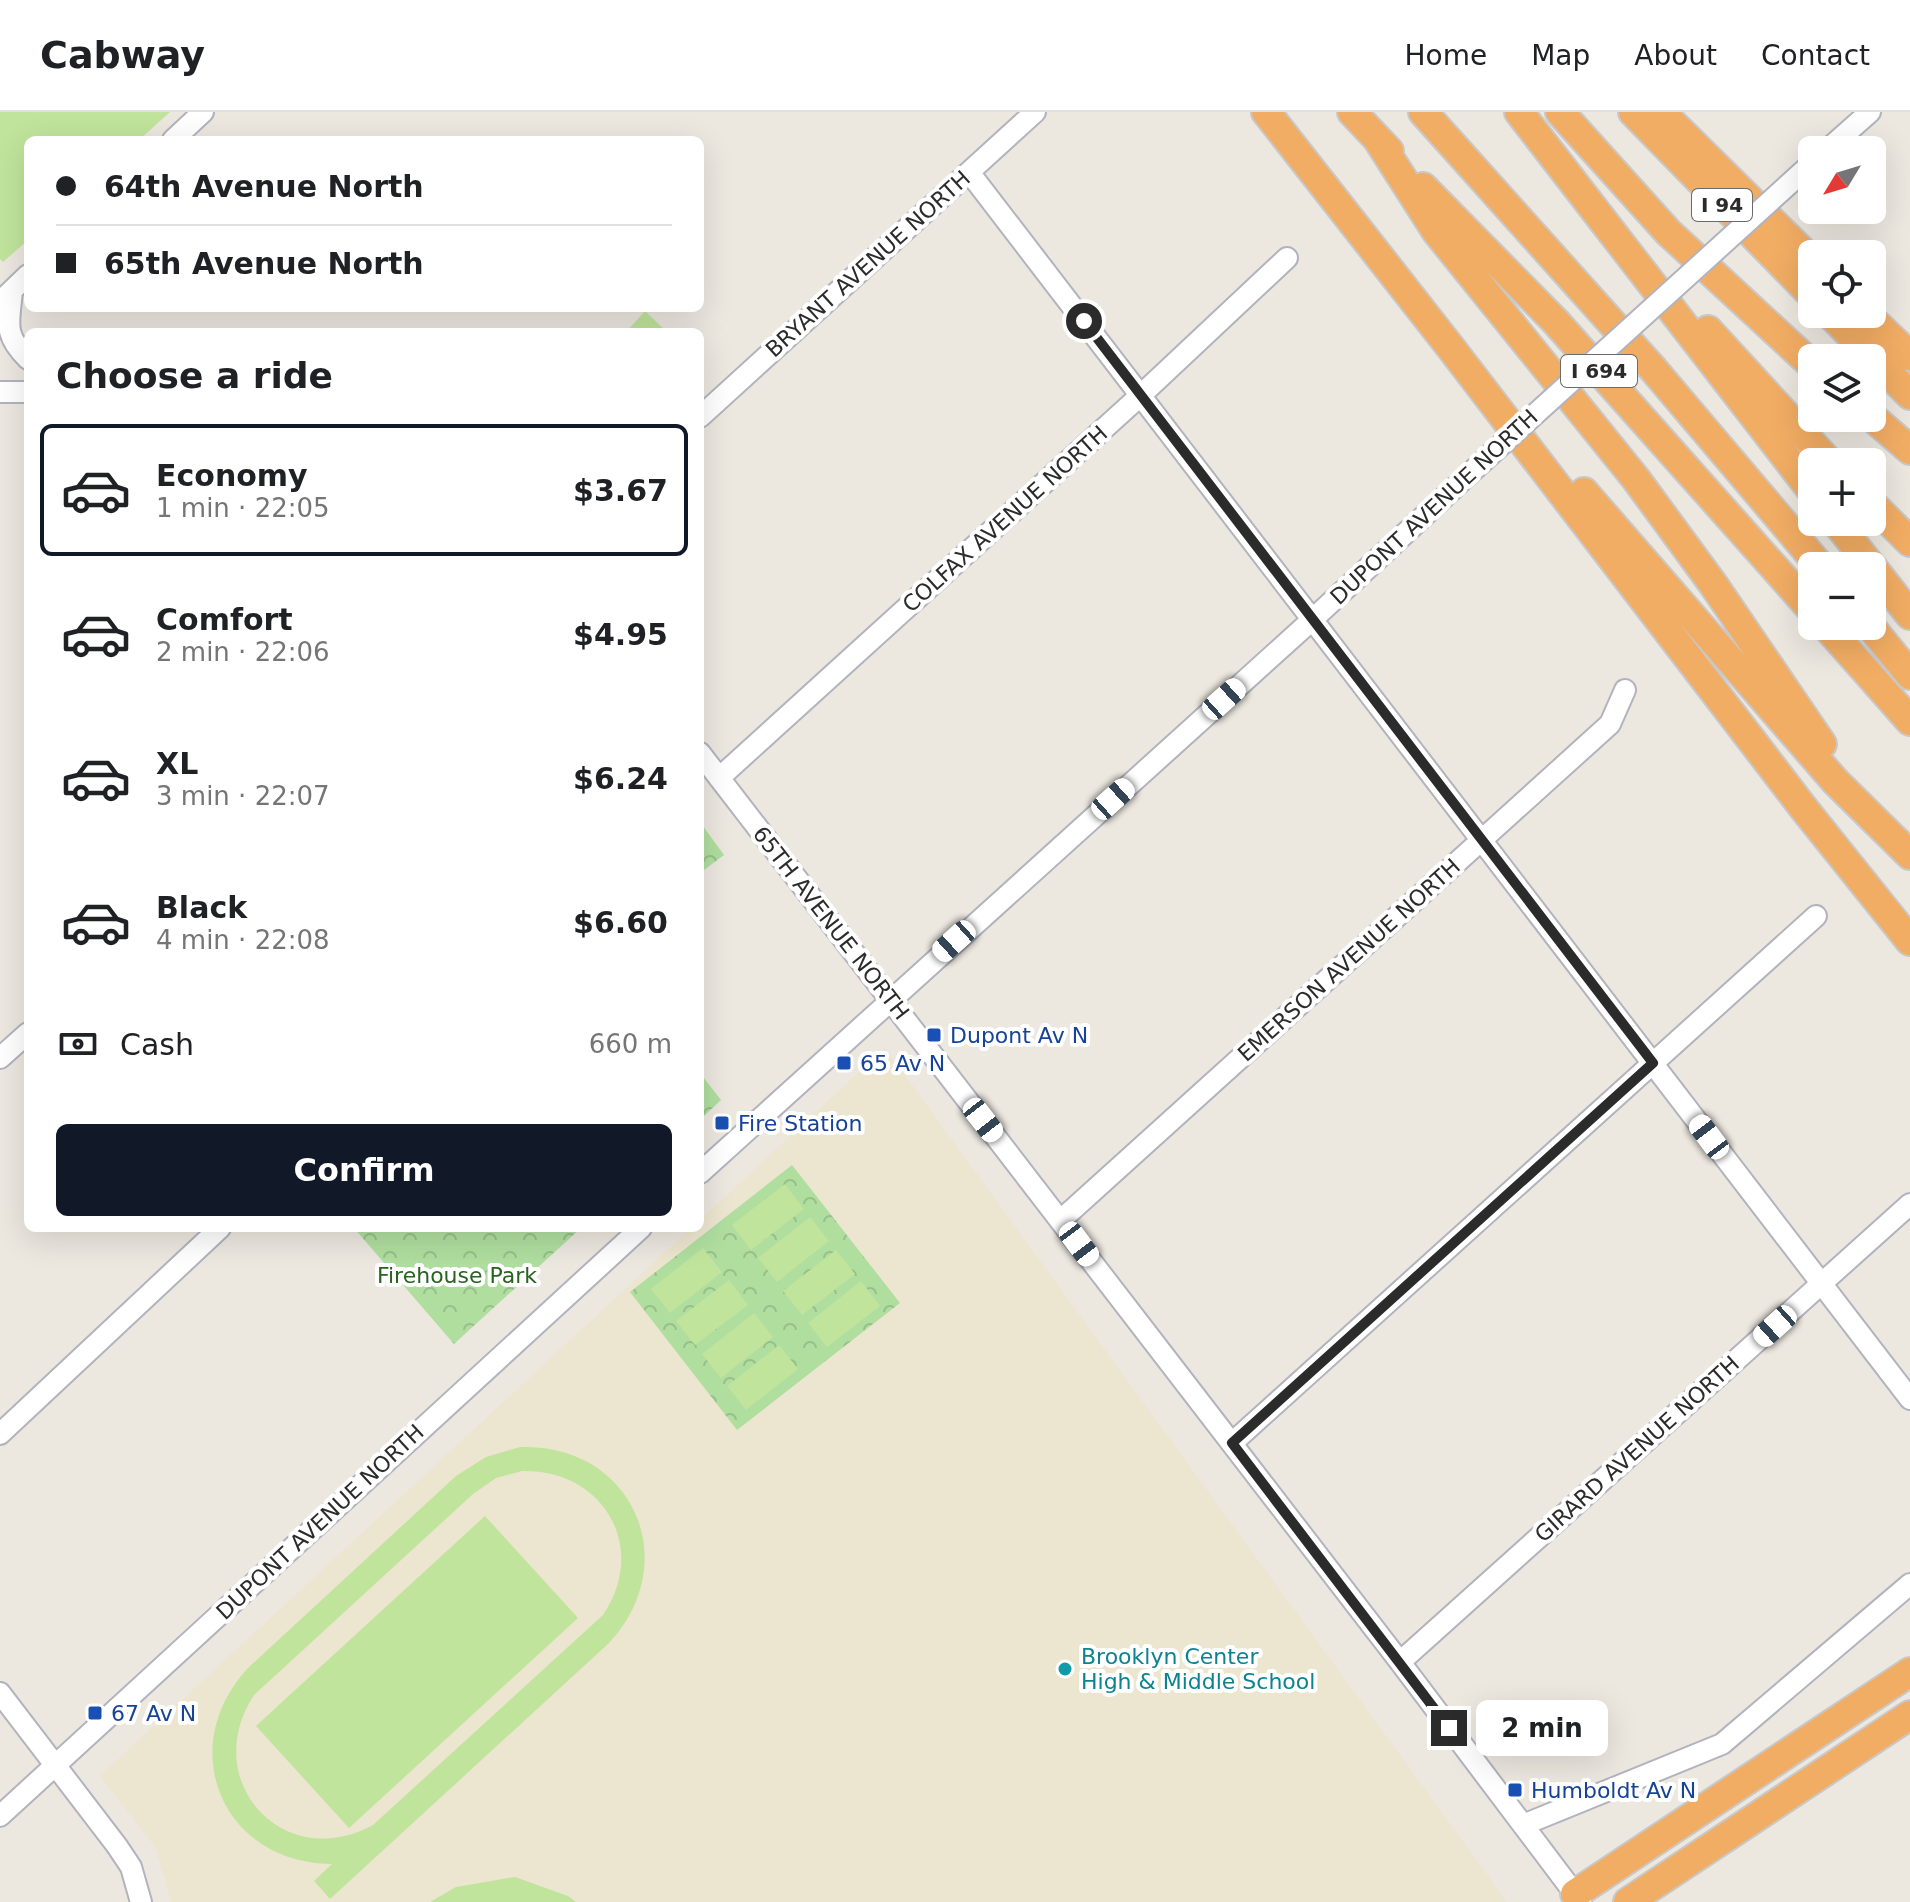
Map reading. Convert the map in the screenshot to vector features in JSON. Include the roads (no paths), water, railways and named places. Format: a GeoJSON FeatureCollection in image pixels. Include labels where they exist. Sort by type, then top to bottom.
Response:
{"type":"FeatureCollection","features":[{"type":"Feature","properties":{"kind":"highway"},"geometry":{"type":"LineString","coordinates":[[1266,112],[1805,810],[1910,941]]}},
{"type":"Feature","properties":{"kind":"highway","name":"I 694"},"geometry":{"type":"LineString","coordinates":[[1352,112],[1556,322],[1798,594]]}},
{"type":"Feature","properties":{"kind":"highway"},"geometry":{"type":"LineString","coordinates":[[1423,112],[1664,382],[1808,552]]}},
{"type":"Feature","properties":{"kind":"highway"},"geometry":{"type":"LineString","coordinates":[[1519,112],[1798,473]]}},
{"type":"Feature","properties":{"kind":"highway"},"geometry":{"type":"LineString","coordinates":[[1560,112],[1668,232],[1798,352]]}},
{"type":"Feature","properties":{"kind":"highway","name":"I 94"},"geometry":{"type":"LineString","coordinates":[[1633,112],[1798,281]]}},
{"type":"Feature","properties":{"kind":"highway"},"geometry":{"type":"LineString","coordinates":[[1661,112],[1798,247]]}},
{"type":"Feature","properties":{"kind":"highway"},"geometry":{"type":"LineString","coordinates":[[1378,140],[1436,231],[1636,479],[1713,584],[1852,786],[1910,853]]}},
{"type":"Feature","properties":{"kind":"highway"},"geometry":{"type":"LineString","coordinates":[[1558,162],[1816,448]]}},
{"type":"Feature","properties":{"kind":"highway"},"geometry":{"type":"LineString","coordinates":[[1322,183],[1745,681],[1835,781],[1910,853]]}},
{"type":"Feature","properties":{"kind":"highway"},"geometry":{"type":"LineString","coordinates":[[1844,328],[1910,395]]}},
{"type":"Feature","properties":{"kind":"highway"},"geometry":{"type":"LineString","coordinates":[[1881,328],[1910,356]]}},
{"type":"Feature","properties":{"kind":"highway"},"geometry":{"type":"LineString","coordinates":[[1886,429],[1910,450]]}},
{"type":"Feature","properties":{"kind":"highway"},"geometry":{"type":"LineString","coordinates":[[1886,518],[1910,542]]}},
{"type":"Feature","properties":{"kind":"highway"},"geometry":{"type":"LineString","coordinates":[[1847,536],[1860,552]]}},
{"type":"Feature","properties":{"kind":"highway"},"geometry":{"type":"LineString","coordinates":[[1886,585],[1910,615]]}},
{"type":"Feature","properties":{"kind":"highway"},"geometry":{"type":"LineString","coordinates":[[1838,640],[1910,721]]}},
{"type":"Feature","properties":{"kind":"highway"},"geometry":{"type":"LineString","coordinates":[[1881,640],[1910,675]]}},
{"type":"Feature","properties":{"kind":"highway"},"geometry":{"type":"LineString","coordinates":[[1574,1899],[1910,1672]]}},
{"type":"Feature","properties":{"kind":"highway"},"geometry":{"type":"LineString","coordinates":[[1628,1902],[1910,1715]]}},
{"type":"Feature","properties":{"kind":"street"},"geometry":{"type":"LineString","coordinates":[[177,136],[203,112]]}},
{"type":"Feature","properties":{"kind":"street","name":"BRYANT AVENUE NORTH"},"geometry":{"type":"LineString","coordinates":[[704,413],[1035,112]]}},
{"type":"Feature","properties":{"kind":"street"},"geometry":{"type":"LineString","coordinates":[[1843,136],[1870,112]]}},
{"type":"Feature","properties":{"kind":"street"},"geometry":{"type":"LineString","coordinates":[[969,172],[1910,1399]]}},
{"type":"Feature","properties":{"kind":"street","name":"DUPONT AVENUE NORTH"},"geometry":{"type":"LineString","coordinates":[[704,1169],[1798,176]]}},
{"type":"Feature","properties":{"kind":"street","name":"COLFAX AVENUE NORTH"},"geometry":{"type":"LineString","coordinates":[[719,778],[1141,395],[1287,258]]}},
{"type":"Feature","properties":{"kind":"street"},"geometry":{"type":"LineString","coordinates":[[24,279],[6,297],[13,343],[24,355]]}},
{"type":"Feature","properties":{"kind":"street"},"geometry":{"type":"LineString","coordinates":[[0,392],[24,392]]}},
{"type":"Feature","properties":{"kind":"street","name":"EMERSON AVENUE NORTH"},"geometry":{"type":"LineString","coordinates":[[1061,1220],[1610,724],[1625,690]]}},
{"type":"Feature","properties":{"kind":"street","name":"65TH AVENUE NORTH"},"geometry":{"type":"LineString","coordinates":[[704,758],[1400,1662],[1523,1825],[1574,1899]]}},
{"type":"Feature","properties":{"kind":"street"},"geometry":{"type":"LineString","coordinates":[[1232,1443],[1816,916]]}},
{"type":"Feature","properties":{"kind":"street"},"geometry":{"type":"LineString","coordinates":[[0,1058],[24,1037]]}},
{"type":"Feature","properties":{"kind":"street","name":"GIRARD AVENUE NORTH"},"geometry":{"type":"LineString","coordinates":[[1400,1662],[1910,1204]]}},
{"type":"Feature","properties":{"kind":"street"},"geometry":{"type":"LineString","coordinates":[[0,1434],[216,1232]]}},
{"type":"Feature","properties":{"kind":"street","name":"DUPONT AVENUE NORTH"},"geometry":{"type":"LineString","coordinates":[[0,1816],[637,1232]]}},
{"type":"Feature","properties":{"kind":"street"},"geometry":{"type":"LineString","coordinates":[[1523,1825],[1722,1744],[1910,1584]]}},
{"type":"Feature","properties":{"kind":"street"},"geometry":{"type":"LineString","coordinates":[[0,1693],[131,1867],[141,1902]]}},
{"type":"Feature","properties":{"kind":"place","name":"Dupont Av N"},"geometry":{"type":"Point","coordinates":[934,1035]}},
{"type":"Feature","properties":{"kind":"place","name":"65 Av N"},"geometry":{"type":"Point","coordinates":[844,1063]}},
{"type":"Feature","properties":{"kind":"place","name":"Fire Station"},"geometry":{"type":"Point","coordinates":[722,1123]}},
{"type":"Feature","properties":{"kind":"place","name":"Brooklyn Center High & Middle School"},"geometry":{"type":"Point","coordinates":[1065,1669]}},
{"type":"Feature","properties":{"kind":"place","name":"67 Av N"},"geometry":{"type":"Point","coordinates":[95,1713]}},
{"type":"Feature","properties":{"kind":"place","name":"Humboldt Av N"},"geometry":{"type":"Point","coordinates":[1515,1790]}},
{"type":"Feature","properties":{"kind":"park label","name":"Firehouse Park"},"geometry":{"type":"Point","coordinates":[457,1275]}}]}
